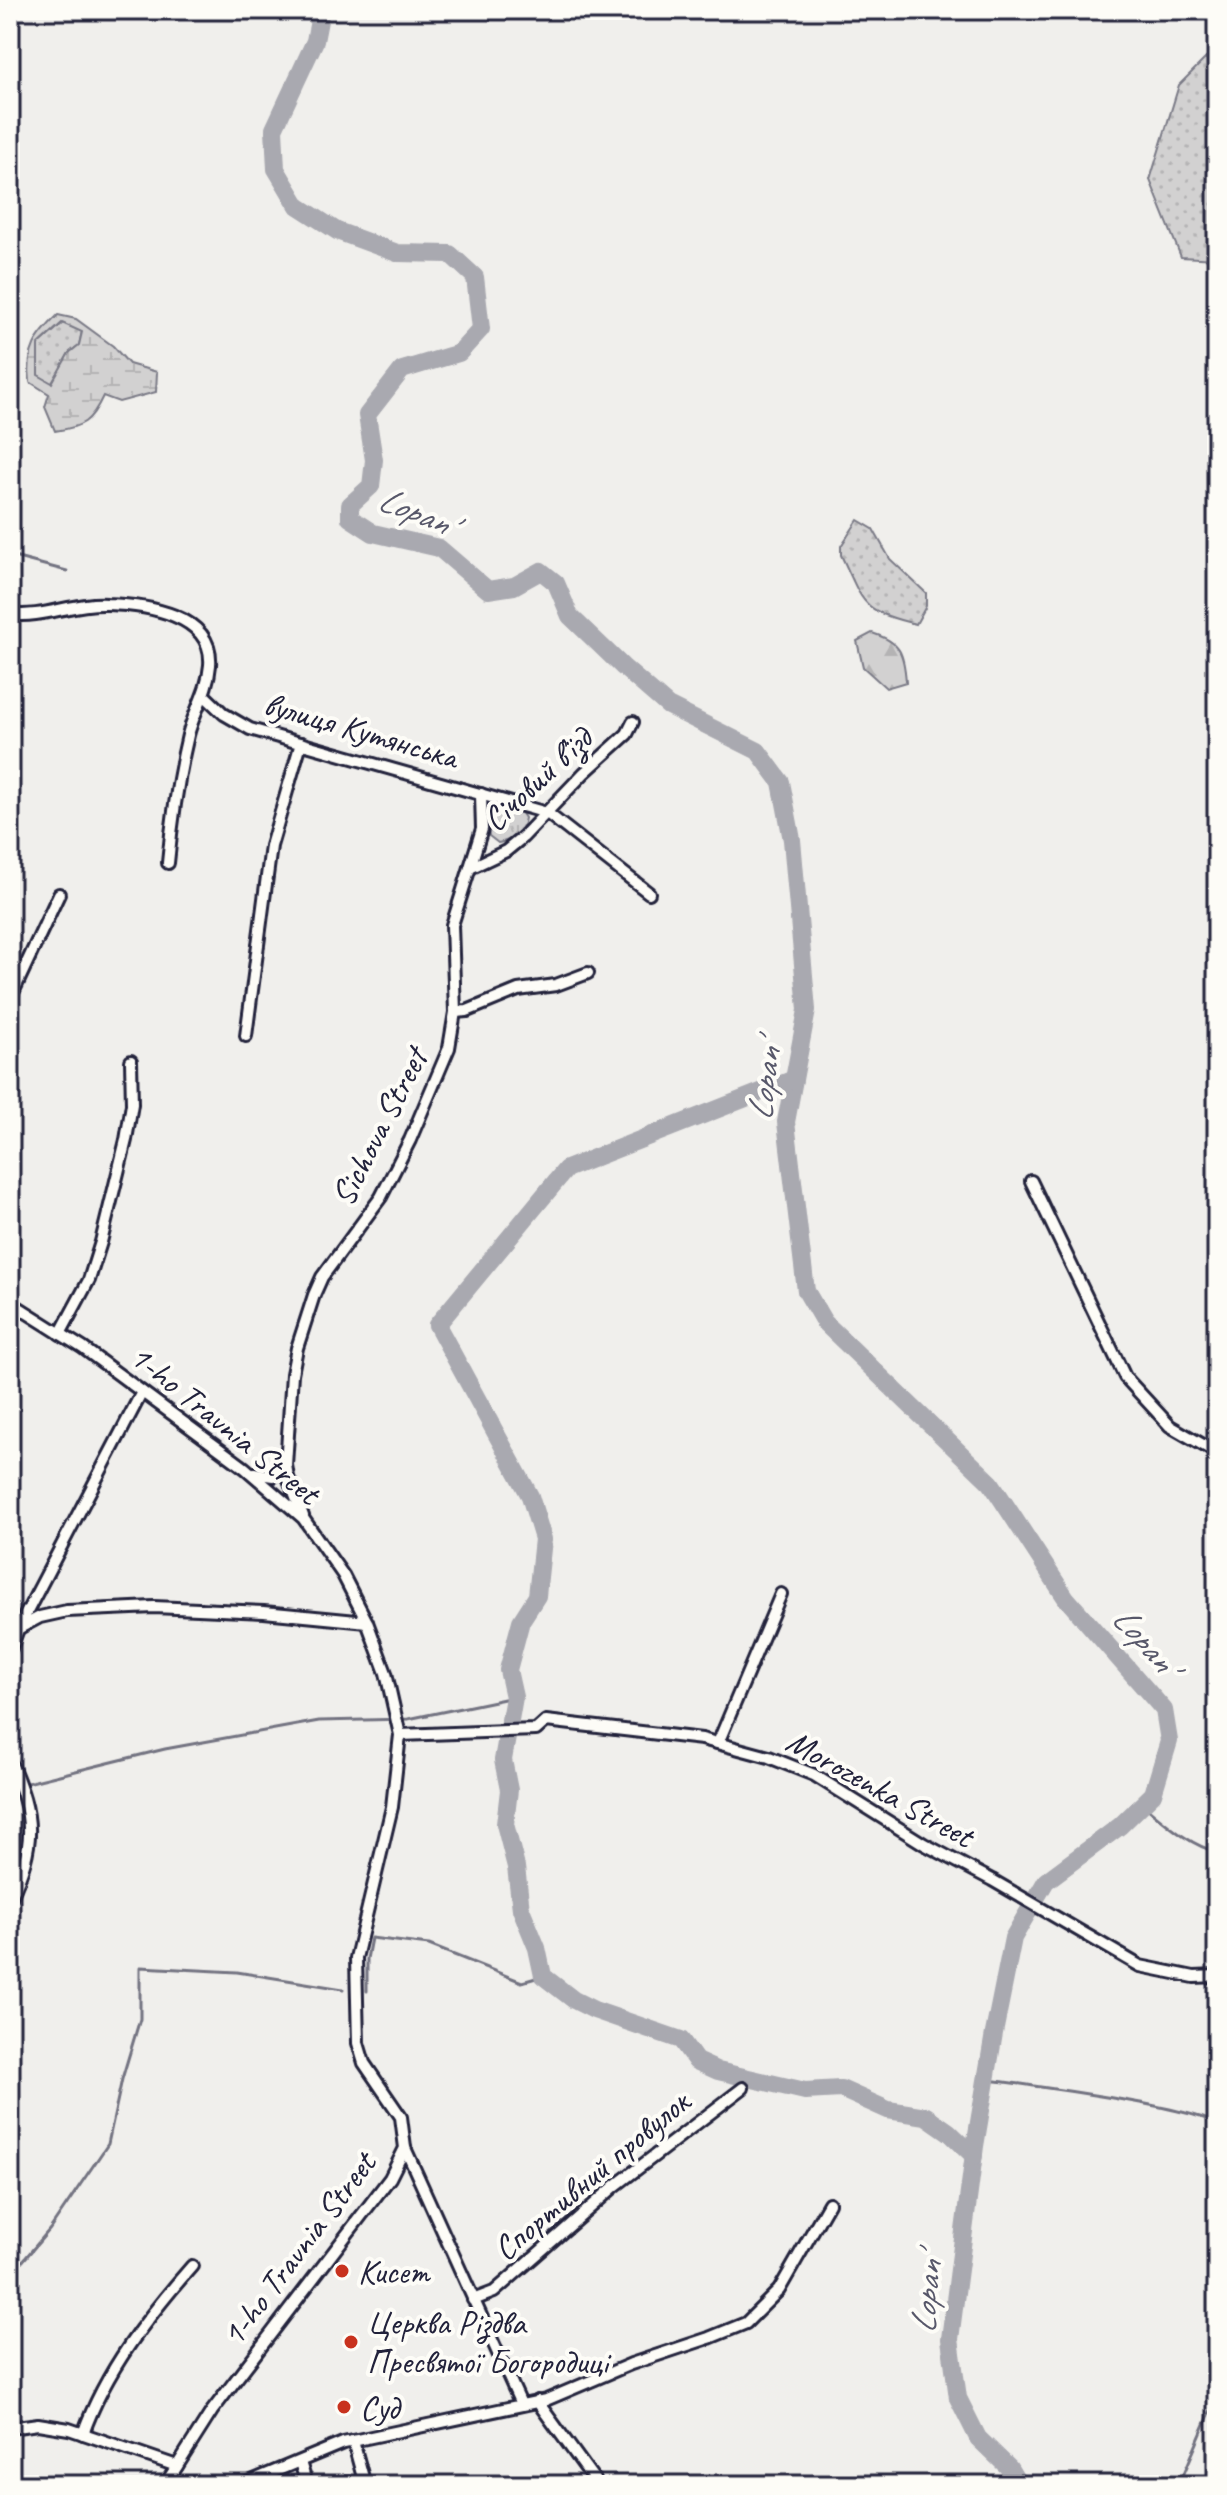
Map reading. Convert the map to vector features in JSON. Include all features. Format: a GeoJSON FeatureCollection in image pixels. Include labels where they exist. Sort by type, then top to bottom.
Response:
{"type":"FeatureCollection","features":[{"type":"Feature","properties":{"kind":"street"},"geometry":{"type":"LineString","coordinates":[[10,614],[24,616],[84,604],[108,604],[179,617],[198,629],[208,646],[210,664],[204,695],[193,719],[182,765],[168,863]]}},
{"type":"Feature","properties":{"kind":"street","name":"вулиця Кутянська"},"geometry":{"type":"LineString","coordinates":[[204,695],[224,714],[250,729],[547,813],[649,893]]}},
{"type":"Feature","properties":{"kind":"street","name":"Січовий в’їзд"},"geometry":{"type":"LineString","coordinates":[[470,868],[506,851],[627,734],[633,722]]}},
{"type":"Feature","properties":{"kind":"street"},"geometry":{"type":"LineString","coordinates":[[246,1036],[271,846],[301,743]]}},
{"type":"Feature","properties":{"kind":"street","name":"Sichova Street"},"geometry":{"type":"LineString","coordinates":[[303,1518],[286,1465],[292,1374],[297,1348],[308,1309],[322,1277],[375,1206],[410,1140],[449,1048],[455,1012],[452,925],[482,829],[481,794]]}},
{"type":"Feature","properties":{"kind":"street"},"geometry":{"type":"LineString","coordinates":[[10,999],[59,894]]}},
{"type":"Feature","properties":{"kind":"street"},"geometry":{"type":"LineString","coordinates":[[455,1012],[467,1011],[518,990],[556,985],[588,973]]}},
{"type":"Feature","properties":{"kind":"street"},"geometry":{"type":"LineString","coordinates":[[60,1334],[89,1280],[101,1242],[132,1104],[131,1061]]}},
{"type":"Feature","properties":{"kind":"street"},"geometry":{"type":"LineString","coordinates":[[1031,1181],[1125,1377],[1170,1426],[1217,1453]]}},
{"type":"Feature","properties":{"kind":"street","name":"1-ho Travnia Street"},"geometry":{"type":"LineString","coordinates":[[10,1302],[60,1334],[251,1472],[303,1518],[343,1575],[367,1622],[386,1673],[400,1735],[392,1807],[356,1958],[358,2043],[364,2063],[401,2117],[405,2148],[390,2178],[212,2411],[165,2485]]}},
{"type":"Feature","properties":{"kind":"street"},"geometry":{"type":"LineString","coordinates":[[10,1651],[14,1631],[142,1392]]}},
{"type":"Feature","properties":{"kind":"street"},"geometry":{"type":"LineString","coordinates":[[251,1472],[274,1476],[286,1465]]}},
{"type":"Feature","properties":{"kind":"street"},"geometry":{"type":"LineString","coordinates":[[718,1743],[781,1594]]}},
{"type":"Feature","properties":{"kind":"street"},"geometry":{"type":"LineString","coordinates":[[14,1631],[40,1617],[67,1611],[154,1607],[264,1612],[367,1622]]}},
{"type":"Feature","properties":{"kind":"street","name":"Morozenka Street"},"geometry":{"type":"LineString","coordinates":[[400,1735],[536,1730],[546,1721],[718,1743],[769,1757],[814,1775],[924,1844],[1140,1966],[1194,1977],[1217,1976]]}},
{"type":"Feature","properties":{"kind":"street"},"geometry":{"type":"LineString","coordinates":[[10,1761],[25,1796],[31,1836],[22,1873],[10,1900]]}},
{"type":"Feature","properties":{"kind":"street","name":"Спортивний провулок"},"geometry":{"type":"LineString","coordinates":[[473,2300],[494,2292],[615,2186],[743,2088]]}},
{"type":"Feature","properties":{"kind":"street"},"geometry":{"type":"LineString","coordinates":[[405,2148],[521,2404]]}},
{"type":"Feature","properties":{"kind":"street"},"geometry":{"type":"LineString","coordinates":[[242,2485],[353,2441],[537,2401],[746,2323],[779,2290],[829,2203]]}},
{"type":"Feature","properties":{"kind":"street"},"geometry":{"type":"LineString","coordinates":[[83,2434],[109,2378],[141,2329],[192,2266]]}},
{"type":"Feature","properties":{"kind":"street"},"geometry":{"type":"LineString","coordinates":[[537,2401],[598,2485]]}},
{"type":"Feature","properties":{"kind":"street"},"geometry":{"type":"LineString","coordinates":[[10,2428],[38,2424],[83,2434],[177,2466]]}},
{"type":"Feature","properties":{"kind":"street"},"geometry":{"type":"LineString","coordinates":[[353,2441],[365,2485]]}},
{"type":"Feature","properties":{"kind":"street"},"geometry":{"type":"LineString","coordinates":[[300,2462],[307,2485]]}},
{"type":"Feature","properties":{"kind":"green space"},"geometry":{"type":"Polygon","coordinates":[[[1217,47],[1217,259],[1181,257],[1150,180],[1179,85],[1217,47]]]}},
{"type":"Feature","properties":{"kind":"green space"},"geometry":{"type":"Polygon","coordinates":[[[58,315],[76,319],[113,346],[129,364],[157,372],[156,392],[119,402],[103,396],[85,422],[55,431],[45,407],[49,394],[30,382],[29,371],[34,344],[58,315]],[[62,323],[38,345],[38,375],[52,383],[69,353],[79,345],[82,332],[62,323]]]}},
{"type":"Feature","properties":{"kind":"green space"},"geometry":{"type":"Polygon","coordinates":[[[63,323],[82,331],[79,345],[69,353],[52,384],[38,375],[38,345],[63,323]]]}},
{"type":"Feature","properties":{"kind":"green space"},"geometry":{"type":"Polygon","coordinates":[[[858,520],[873,529],[890,559],[926,593],[926,606],[916,624],[874,609],[860,594],[841,555],[841,546],[858,520]]]}},
{"type":"Feature","properties":{"kind":"green space"},"geometry":{"type":"Polygon","coordinates":[[[872,633],[899,650],[906,682],[886,688],[863,667],[857,641],[872,633]]]}},
{"type":"Feature","properties":{"kind":"green space"},"geometry":{"type":"Polygon","coordinates":[[[491,808],[519,809],[525,818],[516,835],[498,843],[489,836],[487,825],[491,808]]]}},
{"type":"Feature","properties":{"kind":"waterway","name":"Lopan'"},"geometry":{"type":"LineString","coordinates":[[321,10],[315,41],[274,129],[276,169],[298,206],[337,231],[397,253],[450,254],[475,277],[481,329],[459,353],[402,370],[367,415],[374,460],[371,486],[350,505],[350,518],[373,533],[439,548],[488,590],[514,586],[541,571],[556,583],[570,616],[623,667],[668,706],[758,751],[781,782],[792,840],[807,1010],[786,1122],[806,1291],[824,1322],[991,1483],[1066,1598],[1164,1710],[1169,1741],[1153,1794],[1120,1826],[1046,1881],[1013,1938],[994,2033],[975,2146],[950,2339],[958,2398],[978,2438],[1009,2468],[1017,2485]]}},
{"type":"Feature","properties":{"kind":"waterway"},"geometry":{"type":"LineString","coordinates":[[10,556],[67,571]]}},
{"type":"Feature","properties":{"kind":"waterway"},"geometry":{"type":"LineString","coordinates":[[794,1079],[566,1169],[437,1325],[530,1496],[543,1539],[537,1596],[521,1621],[508,1670],[514,1697],[503,1760],[509,1790],[505,1824],[516,1867],[521,1909],[537,1948],[543,1976],[574,2000],[681,2040],[696,2061],[718,2071],[805,2091],[841,2089],[888,2110],[926,2116],[949,2132],[974,2156]]}},
{"type":"Feature","properties":{"kind":"waterway"},"geometry":{"type":"LineString","coordinates":[[10,1785],[165,1749],[319,1721],[408,1719],[514,1697]]}},
{"type":"Feature","properties":{"kind":"waterway"},"geometry":{"type":"LineString","coordinates":[[1142,1804],[1187,1838],[1217,1852]]}},
{"type":"Feature","properties":{"kind":"waterway"},"geometry":{"type":"LineString","coordinates":[[367,1991],[367,1959],[371,1938],[429,1945],[522,1982],[543,1976]]}},
{"type":"Feature","properties":{"kind":"waterway"},"geometry":{"type":"LineString","coordinates":[[10,2276],[50,2229],[108,2144],[122,2079],[140,2019],[140,1967],[237,1972],[343,1989]]}},
{"type":"Feature","properties":{"kind":"waterway"},"geometry":{"type":"LineString","coordinates":[[986,2080],[1146,2104],[1204,2118],[1217,2125]]}},
{"type":"Feature","properties":{"kind":"waterway"},"geometry":{"type":"LineString","coordinates":[[1179,2485],[1217,2396]]}},
{"type":"Feature","properties":{"kind":"place","name":"Кисет"},"geometry":{"type":"Point","coordinates":[342,2271]}},
{"type":"Feature","properties":{"kind":"place","name":"Церква Різдва Пресвятої Богородиці"},"geometry":{"type":"Point","coordinates":[351,2342]}},
{"type":"Feature","properties":{"kind":"place","name":"Суд"},"geometry":{"type":"Point","coordinates":[344,2407]}}]}
